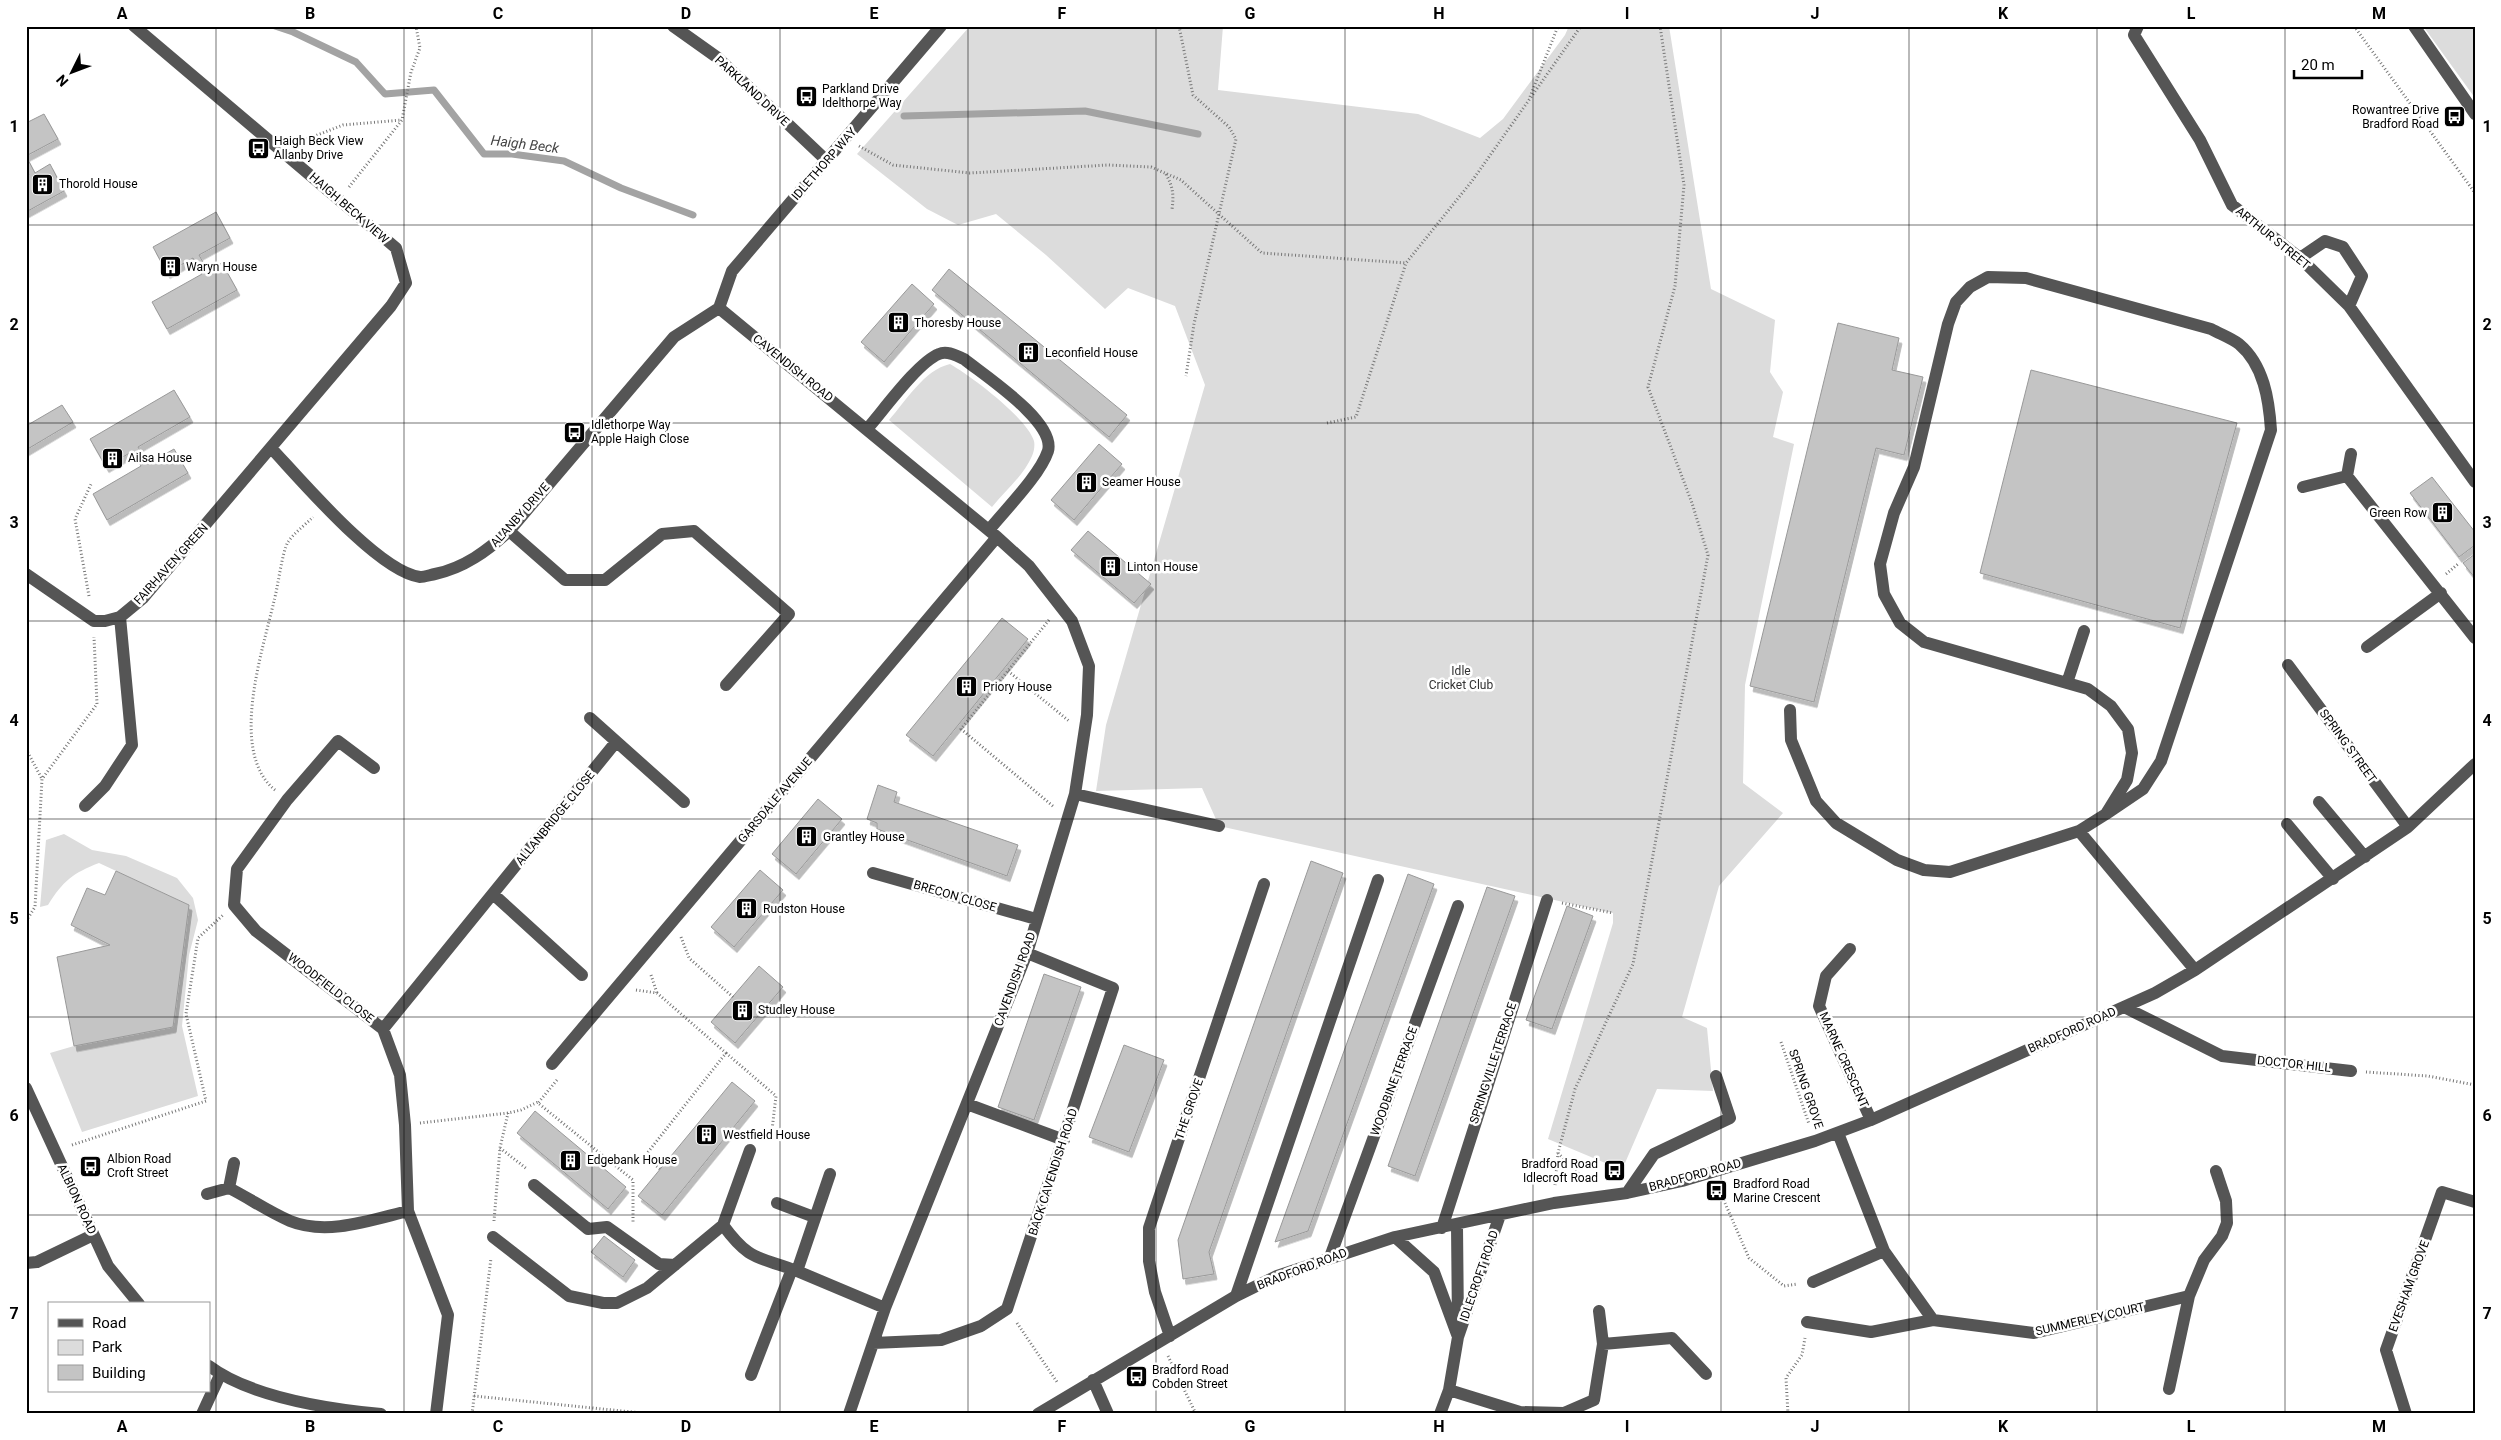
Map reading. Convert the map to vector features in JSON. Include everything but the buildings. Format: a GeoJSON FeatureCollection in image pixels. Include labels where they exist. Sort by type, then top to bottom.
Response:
{"type":"FeatureCollection","features":[{"type":"Feature","properties":{"kind":"street","name":"HAIGH BECK VIEW"},"geometry":{"type":"LineString","coordinates":[[134,26],[396,248],[406,283],[391,306],[272,449]]}},
{"type":"Feature","properties":{"kind":"street","name":"PARKLAND DRIVE"},"geometry":{"type":"LineString","coordinates":[[673,26],[718,58],[826,160]]}},
{"type":"Feature","properties":{"kind":"street","name":"IDLETHORP WAY"},"geometry":{"type":"LineString","coordinates":[[719,308],[732,271],[941,26]]}},
{"type":"Feature","properties":{"kind":"street","name":"ARTHUR STREET"},"geometry":{"type":"LineString","coordinates":[[2138,26],[2134,36],[2200,140],[2232,205],[2300,258],[2349,306],[2475,482]]}},
{"type":"Feature","properties":{"kind":"street"},"geometry":{"type":"LineString","coordinates":[[2414,26],[2475,114]]}},
{"type":"Feature","properties":{"kind":"street"},"geometry":{"type":"LineString","coordinates":[[2300,258],[2325,241],[2343,247],[2362,276],[2349,306]]}},
{"type":"Feature","properties":{"kind":"street"},"geometry":{"type":"LineString","coordinates":[[1790,710],[1791,740],[1816,801],[1836,823],[1896,860],[1924,870],[1950,872],[2079,831],[2106,814],[2143,788],[2161,761],[2271,430],[2269,398],[2256,365],[2239,345],[2211,329],[2026,278],[1988,277],[1970,287],[1956,302],[1948,324],[1914,467],[1894,513],[1880,564],[1884,594],[1900,623],[1924,642],[2088,689],[2111,706],[2128,730],[2132,753],[2127,780],[2106,814]]}},
{"type":"Feature","properties":{"kind":"street","name":"CAVENDISH ROAD"},"geometry":{"type":"LineString","coordinates":[[719,308],[993,533],[1029,566],[1072,621],[1089,666],[1084,733],[1075,794],[1027,953],[885,1308],[849,1414]]}},
{"type":"Feature","properties":{"kind":"street","name":"ALANBY DRIVE"},"geometry":{"type":"LineString","coordinates":[[272,449],[325,504],[394,567],[420,577],[452,570],[488,550],[509,531],[674,337],[719,308]]}},
{"type":"Feature","properties":{"kind":"street"},"geometry":{"type":"LineString","coordinates":[[867,429],[918,369],[939,354],[951,353],[964,359],[1035,416],[1048,435],[1048,449],[1041,466],[993,533]]}},
{"type":"Feature","properties":{"kind":"street","name":"FAIRHAVEN GREEN"},"geometry":{"type":"LineString","coordinates":[[120,617],[143,598],[272,449]]}},
{"type":"Feature","properties":{"kind":"street"},"geometry":{"type":"LineString","coordinates":[[2351,454],[2347,476],[2475,638]]}},
{"type":"Feature","properties":{"kind":"street"},"geometry":{"type":"LineString","coordinates":[[2303,487],[2347,476]]}},
{"type":"Feature","properties":{"kind":"street"},"geometry":{"type":"LineString","coordinates":[[509,531],[565,580],[605,580],[662,534],[694,531],[789,614],[726,685]]}},
{"type":"Feature","properties":{"kind":"street","name":"GARSDALE AVENUE"},"geometry":{"type":"LineString","coordinates":[[552,1064],[993,533]]}},
{"type":"Feature","properties":{"kind":"street"},"geometry":{"type":"LineString","coordinates":[[26,574],[94,621],[106,621],[120,617],[132,746],[105,786],[85,806]]}},
{"type":"Feature","properties":{"kind":"street"},"geometry":{"type":"LineString","coordinates":[[2367,647],[2441,593]]}},
{"type":"Feature","properties":{"kind":"street"},"geometry":{"type":"LineString","coordinates":[[2067,684],[2084,631]]}},
{"type":"Feature","properties":{"kind":"street","name":"SPRING STREET"},"geometry":{"type":"LineString","coordinates":[[2288,665],[2408,827]]}},
{"type":"Feature","properties":{"kind":"street"},"geometry":{"type":"LineString","coordinates":[[590,718],[684,802]]}},
{"type":"Feature","properties":{"kind":"street"},"geometry":{"type":"LineString","coordinates":[[234,905],[237,869],[287,800],[338,741],[374,768]]}},
{"type":"Feature","properties":{"kind":"street","name":"ALLANBRIDGE CLOSE"},"geometry":{"type":"LineString","coordinates":[[384,1029],[616,742]]}},
{"type":"Feature","properties":{"kind":"street","name":"BRADFORD ROAD"},"geometry":{"type":"LineString","coordinates":[[1038,1414],[1092,1380],[1236,1296],[1277,1276],[1395,1237],[1457,1226],[1554,1204],[1627,1193],[1712,1172],[1815,1141],[1871,1120],[2124,1007],[2195,970],[2365,857],[2408,827],[2475,764]]}},
{"type":"Feature","properties":{"kind":"street"},"geometry":{"type":"LineString","coordinates":[[1075,794],[1219,826]]}},
{"type":"Feature","properties":{"kind":"street"},"geometry":{"type":"LineString","coordinates":[[2319,802],[2365,857]]}},
{"type":"Feature","properties":{"kind":"street"},"geometry":{"type":"LineString","coordinates":[[2287,824],[2333,879]]}},
{"type":"Feature","properties":{"kind":"street"},"geometry":{"type":"LineString","coordinates":[[2079,831],[2195,970]]}},
{"type":"Feature","properties":{"kind":"street","name":"BRECON CLOSE"},"geometry":{"type":"LineString","coordinates":[[873,873],[1036,919]]}},
{"type":"Feature","properties":{"kind":"street"},"geometry":{"type":"LineString","coordinates":[[1236,1296],[1378,880]]}},
{"type":"Feature","properties":{"kind":"street","name":"THE GROVE"},"geometry":{"type":"LineString","coordinates":[[1165,1338],[1149,1261],[1150,1228],[1264,884]]}},
{"type":"Feature","properties":{"kind":"street"},"geometry":{"type":"LineString","coordinates":[[493,894],[582,975]]}},
{"type":"Feature","properties":{"kind":"street","name":"SPRINGVILLE TERRACE"},"geometry":{"type":"LineString","coordinates":[[1442,1228],[1547,900]]}},
{"type":"Feature","properties":{"kind":"street","name":"WOODFIELD CLOSE"},"geometry":{"type":"LineString","coordinates":[[234,905],[256,931],[384,1029],[400,1075],[406,1125],[408,1211],[448,1315],[436,1414]]}},
{"type":"Feature","properties":{"kind":"street","name":"WOODBINE TERRACE"},"geometry":{"type":"LineString","coordinates":[[1330,1257],[1458,906]]}},
{"type":"Feature","properties":{"kind":"street","name":"MARNE CRESCENT"},"geometry":{"type":"LineString","coordinates":[[1850,949],[1826,976],[1820,1006],[1871,1120]]}},
{"type":"Feature","properties":{"kind":"street","name":"BACK CAVENDISH ROAD"},"geometry":{"type":"LineString","coordinates":[[1007,1309],[1113,988],[1027,953]]}},
{"type":"Feature","properties":{"kind":"street","name":"DOCTOR HILL"},"geometry":{"type":"LineString","coordinates":[[2124,1007],[2222,1056],[2351,1071]]}},
{"type":"Feature","properties":{"kind":"street"},"geometry":{"type":"LineString","coordinates":[[1627,1193],[1654,1154],[1730,1118],[1716,1076]]}},
{"type":"Feature","properties":{"kind":"street","name":"ALBION ROAD"},"geometry":{"type":"LineString","coordinates":[[28,1095],[108,1266],[137,1302]]}},
{"type":"Feature","properties":{"kind":"street"},"geometry":{"type":"LineString","coordinates":[[967,1104],[1064,1140]]}},
{"type":"Feature","properties":{"kind":"street"},"geometry":{"type":"LineString","coordinates":[[1838,1133],[1884,1251],[1932,1320]]}},
{"type":"Feature","properties":{"kind":"street"},"geometry":{"type":"LineString","coordinates":[[493,1236],[569,1296],[589,1302],[618,1303],[647,1288],[723,1225],[750,1150]]}},
{"type":"Feature","properties":{"kind":"street"},"geometry":{"type":"LineString","coordinates":[[229,1188],[234,1163]]}},
{"type":"Feature","properties":{"kind":"street"},"geometry":{"type":"LineString","coordinates":[[2168,1389],[2189,1296],[2204,1260],[2222,1236],[2227,1223],[2226,1201],[2216,1171]]}},
{"type":"Feature","properties":{"kind":"street"},"geometry":{"type":"LineString","coordinates":[[751,1375],[794,1270],[830,1174]]}},
{"type":"Feature","properties":{"kind":"street"},"geometry":{"type":"LineString","coordinates":[[534,1185],[588,1229],[607,1227],[632,1247],[659,1264],[675,1265]]}},
{"type":"Feature","properties":{"kind":"street"},"geometry":{"type":"LineString","coordinates":[[207,1194],[229,1188],[291,1221],[322,1228],[352,1224],[408,1211]]}},
{"type":"Feature","properties":{"kind":"street","name":"EVESHAM GROVE"},"geometry":{"type":"LineString","coordinates":[[2406,1414],[2386,1350],[2442,1192],[2475,1202]]}},
{"type":"Feature","properties":{"kind":"street"},"geometry":{"type":"LineString","coordinates":[[778,1203],[814,1217]]}},
{"type":"Feature","properties":{"kind":"street","name":"IDLECROFT ROAD"},"geometry":{"type":"LineString","coordinates":[[1458,1337],[1500,1215]]}},
{"type":"Feature","properties":{"kind":"street"},"geometry":{"type":"LineString","coordinates":[[723,1225],[738,1245],[756,1258],[794,1270],[885,1308]]}},
{"type":"Feature","properties":{"kind":"street","name":"IDLECROFT ROAD"},"geometry":{"type":"LineString","coordinates":[[1440,1414],[1450,1390],[1458,1337],[1457,1226]]}},
{"type":"Feature","properties":{"kind":"street"},"geometry":{"type":"LineString","coordinates":[[26,1263],[37,1262],[93,1235]]}},
{"type":"Feature","properties":{"kind":"street","name":"IDLECROFT ROAD"},"geometry":{"type":"LineString","coordinates":[[1395,1237],[1434,1272],[1458,1337]]}},
{"type":"Feature","properties":{"kind":"street"},"geometry":{"type":"LineString","coordinates":[[1813,1282],[1884,1251]]}},
{"type":"Feature","properties":{"kind":"street","name":"SUMMERLEY COURT"},"geometry":{"type":"LineString","coordinates":[[1807,1322],[1871,1332],[1932,1320],[2034,1333],[2189,1296]]}},
{"type":"Feature","properties":{"kind":"street"},"geometry":{"type":"LineString","coordinates":[[873,1343],[941,1340],[981,1326],[1007,1309]]}},
{"type":"Feature","properties":{"kind":"street"},"geometry":{"type":"LineString","coordinates":[[1450,1390],[1520,1412],[1564,1413],[1594,1400],[1603,1344],[1599,1311]]}},
{"type":"Feature","properties":{"kind":"street"},"geometry":{"type":"LineString","coordinates":[[1603,1344],[1672,1338],[1706,1374]]}},
{"type":"Feature","properties":{"kind":"street"},"geometry":{"type":"LineString","coordinates":[[210,1367],[220,1375],[276,1396],[335,1410],[382,1414]]}},
{"type":"Feature","properties":{"kind":"street"},"geometry":{"type":"LineString","coordinates":[[202,1414],[220,1375]]}},
{"type":"Feature","properties":{"kind":"street"},"geometry":{"type":"LineString","coordinates":[[1092,1380],[1108,1414]]}},
{"type":"Feature","properties":{"kind":"path"},"geometry":{"type":"LineString","coordinates":[[339,199],[377,154],[402,120],[411,72],[420,48],[416,26]]}},
{"type":"Feature","properties":{"kind":"path"},"geometry":{"type":"LineString","coordinates":[[1179,26],[1193,95],[1230,127],[1236,139],[1217,213],[1194,324],[1186,376]]}},
{"type":"Feature","properties":{"kind":"path"},"geometry":{"type":"LineString","coordinates":[[1528,102],[1558,26]]}},
{"type":"Feature","properties":{"kind":"path"},"geometry":{"type":"LineString","coordinates":[[1327,423],[1356,417],[1406,264],[1472,181],[1582,26]]}},
{"type":"Feature","properties":{"kind":"path"},"geometry":{"type":"LineString","coordinates":[[1554,1204],[1558,1153],[1575,1089],[1633,964],[1708,555],[1692,503],[1648,387],[1675,286],[1684,185],[1660,26]]}},
{"type":"Feature","properties":{"kind":"path"},"geometry":{"type":"LineString","coordinates":[[2354,26],[2475,193]]}},
{"type":"Feature","properties":{"kind":"path"},"geometry":{"type":"LineString","coordinates":[[280,149],[343,125],[402,120]]}},
{"type":"Feature","properties":{"kind":"path"},"geometry":{"type":"LineString","coordinates":[[845,138],[893,164],[970,173],[1108,165],[1151,167],[1181,180],[1262,253],[1406,264]]}},
{"type":"Feature","properties":{"kind":"path"},"geometry":{"type":"LineString","coordinates":[[1166,174],[1173,190],[1172,209]]}},
{"type":"Feature","properties":{"kind":"path"},"geometry":{"type":"LineString","coordinates":[[42,779],[98,704],[94,621],[75,518],[92,482]]}},
{"type":"Feature","properties":{"kind":"path"},"geometry":{"type":"LineString","coordinates":[[287,800],[269,785],[254,756],[250,730],[254,690],[288,542],[325,504]]}},
{"type":"Feature","properties":{"kind":"path"},"geometry":{"type":"LineString","coordinates":[[1060,606],[961,728],[1067,818]]}},
{"type":"Feature","properties":{"kind":"path"},"geometry":{"type":"LineString","coordinates":[[1008,671],[1084,733]]}},
{"type":"Feature","properties":{"kind":"path"},"geometry":{"type":"LineString","coordinates":[[26,748],[42,779],[35,907],[26,921]]}},
{"type":"Feature","properties":{"kind":"path"},"geometry":{"type":"LineString","coordinates":[[1547,900],[1613,913]]}},
{"type":"Feature","properties":{"kind":"path"},"geometry":{"type":"LineString","coordinates":[[54,1151],[206,1101],[186,1014],[198,938],[234,905]]}},
{"type":"Feature","properties":{"kind":"path"},"geometry":{"type":"LineString","coordinates":[[681,937],[689,958],[733,997]]}},
{"type":"Feature","properties":{"kind":"path"},"geometry":{"type":"LineString","coordinates":[[650,973],[657,993],[776,1096],[772,1130],[750,1150]]}},
{"type":"Feature","properties":{"kind":"path"},"geometry":{"type":"LineString","coordinates":[[635,990],[657,993]]}},
{"type":"Feature","properties":{"kind":"path","name":"SPRING GROVE"},"geometry":{"type":"LineString","coordinates":[[1781,1042],[1815,1141]]}},
{"type":"Feature","properties":{"kind":"path"},"geometry":{"type":"LineString","coordinates":[[660,1169],[645,1156],[726,1053]]}},
{"type":"Feature","properties":{"kind":"path"},"geometry":{"type":"LineString","coordinates":[[406,1125],[508,1113],[538,1102],[560,1073],[552,1064]]}},
{"type":"Feature","properties":{"kind":"path"},"geometry":{"type":"LineString","coordinates":[[2351,1071],[2428,1076],[2475,1085]]}},
{"type":"Feature","properties":{"kind":"path"},"geometry":{"type":"LineString","coordinates":[[538,1102],[633,1180],[632,1247]]}},
{"type":"Feature","properties":{"kind":"path"},"geometry":{"type":"LineString","coordinates":[[472,1414],[493,1236],[500,1148],[508,1113]]}},
{"type":"Feature","properties":{"kind":"path"},"geometry":{"type":"LineString","coordinates":[[500,1148],[531,1172],[534,1185]]}},
{"type":"Feature","properties":{"kind":"path"},"geometry":{"type":"LineString","coordinates":[[1558,1153],[1602,1197]]}},
{"type":"Feature","properties":{"kind":"path"},"geometry":{"type":"LineString","coordinates":[[1712,1172],[1749,1258],[1784,1286],[1813,1282]]}},
{"type":"Feature","properties":{"kind":"path"},"geometry":{"type":"LineString","coordinates":[[1007,1309],[1067,1397]]}},
{"type":"Feature","properties":{"kind":"path"},"geometry":{"type":"LineString","coordinates":[[1788,1414],[1786,1378],[1802,1355],[1807,1322]]}},
{"type":"Feature","properties":{"kind":"path"},"geometry":{"type":"LineString","coordinates":[[1165,1338],[1196,1414]]}},
{"type":"Feature","properties":{"kind":"path"},"geometry":{"type":"LineString","coordinates":[[474,1396],[652,1414]]}},
{"type":"Feature","properties":{"kind":"green space","name":"Idle Cricket Club"},"geometry":{"type":"Polygon","coordinates":[[[970,26],[1223,26],[1218,90],[1418,114],[1480,138],[1503,119],[1565,35],[1569,26],[1669,26],[1711,289],[1775,320],[1770,372],[1783,392],[1773,437],[1794,444],[1745,685],[1743,783],[1783,813],[1719,886],[1682,1017],[1707,1028],[1713,1091],[1657,1089],[1622,1170],[1548,1139],[1613,923],[1613,913],[1219,826],[1202,788],[1096,791],[1106,725],[1205,385],[1175,306],[1128,288],[1105,309],[1046,255],[996,214],[958,225],[927,209],[857,154],[970,26]]]}},
{"type":"Feature","properties":{"kind":"green space"},"geometry":{"type":"Polygon","coordinates":[[[2423,26],[2475,26],[2475,98],[2423,26]]]}},
{"type":"Feature","properties":{"kind":"green space"},"geometry":{"type":"Polygon","coordinates":[[[950,364],[997,398],[1021,421],[1034,441],[1033,453],[1029,463],[992,507],[889,420],[924,379],[941,367],[950,364]]]}},
{"type":"Feature","properties":{"kind":"green space"},"geometry":{"type":"Polygon","coordinates":[[[64,834],[92,850],[126,856],[177,878],[193,898],[198,920],[189,955],[182,1026],[198,1096],[82,1132],[50,1053],[74,1046],[173,1027],[189,905],[99,863],[75,874],[64,884],[48,905],[40,907],[46,840],[64,834]]]}},
{"type":"Feature","properties":{"kind":"waterway","name":"Haigh Beck"},"geometry":{"type":"LineString","coordinates":[[275,26],[293,32],[356,62],[385,94],[434,90],[484,154],[512,154],[564,161],[621,188],[693,215]]}},
{"type":"Feature","properties":{"kind":"waterway"},"geometry":{"type":"LineString","coordinates":[[904,116],[1085,111],[1198,134]]}},
{"type":"Feature","properties":{"kind":"place","name":"Parkland Drive Idelthorpe Way"},"geometry":{"type":"Point","coordinates":[806,96]}},
{"type":"Feature","properties":{"kind":"place","name":"Rowantree Drive Bradford Road"},"geometry":{"type":"Point","coordinates":[2455,117]}},
{"type":"Feature","properties":{"kind":"place","name":"Haigh Beck View Allanby Drive"},"geometry":{"type":"Point","coordinates":[258,148]}},
{"type":"Feature","properties":{"kind":"place","name":"Thorold House"},"geometry":{"type":"Point","coordinates":[43,184]}},
{"type":"Feature","properties":{"kind":"place","name":"Waryn House"},"geometry":{"type":"Point","coordinates":[170,267]}},
{"type":"Feature","properties":{"kind":"place","name":"Thoresby House"},"geometry":{"type":"Point","coordinates":[898,323]}},
{"type":"Feature","properties":{"kind":"place","name":"Leconfield House"},"geometry":{"type":"Point","coordinates":[1029,353]}},
{"type":"Feature","properties":{"kind":"place","name":"Idlethorpe Way Apple Haigh Close"},"geometry":{"type":"Point","coordinates":[575,432]}},
{"type":"Feature","properties":{"kind":"place","name":"Ailsa House"},"geometry":{"type":"Point","coordinates":[112,458]}},
{"type":"Feature","properties":{"kind":"place","name":"Seamer House"},"geometry":{"type":"Point","coordinates":[1086,482]}},
{"type":"Feature","properties":{"kind":"place","name":"Green Row"},"geometry":{"type":"Point","coordinates":[2443,513]}},
{"type":"Feature","properties":{"kind":"place","name":"Linton House"},"geometry":{"type":"Point","coordinates":[1111,567]}},
{"type":"Feature","properties":{"kind":"place","name":"Priory House"},"geometry":{"type":"Point","coordinates":[967,687]}},
{"type":"Feature","properties":{"kind":"place","name":"Grantley House"},"geometry":{"type":"Point","coordinates":[807,837]}},
{"type":"Feature","properties":{"kind":"place","name":"Rudston House"},"geometry":{"type":"Point","coordinates":[747,909]}},
{"type":"Feature","properties":{"kind":"place","name":"Studley House"},"geometry":{"type":"Point","coordinates":[742,1010]}},
{"type":"Feature","properties":{"kind":"place","name":"Westfield House"},"geometry":{"type":"Point","coordinates":[707,1135]}},
{"type":"Feature","properties":{"kind":"place","name":"Edgebank House"},"geometry":{"type":"Point","coordinates":[571,1160]}},
{"type":"Feature","properties":{"kind":"place","name":"Albion Road Croft Street"},"geometry":{"type":"Point","coordinates":[91,1166]}},
{"type":"Feature","properties":{"kind":"place","name":"Bradford Road Idlecroft Road"},"geometry":{"type":"Point","coordinates":[1614,1171]}},
{"type":"Feature","properties":{"kind":"place","name":"Bradford Road Marine Crescent"},"geometry":{"type":"Point","coordinates":[1717,1191]}},
{"type":"Feature","properties":{"kind":"place","name":"Bradford Road Cobden Street"},"geometry":{"type":"Point","coordinates":[1136,1377]}}]}
